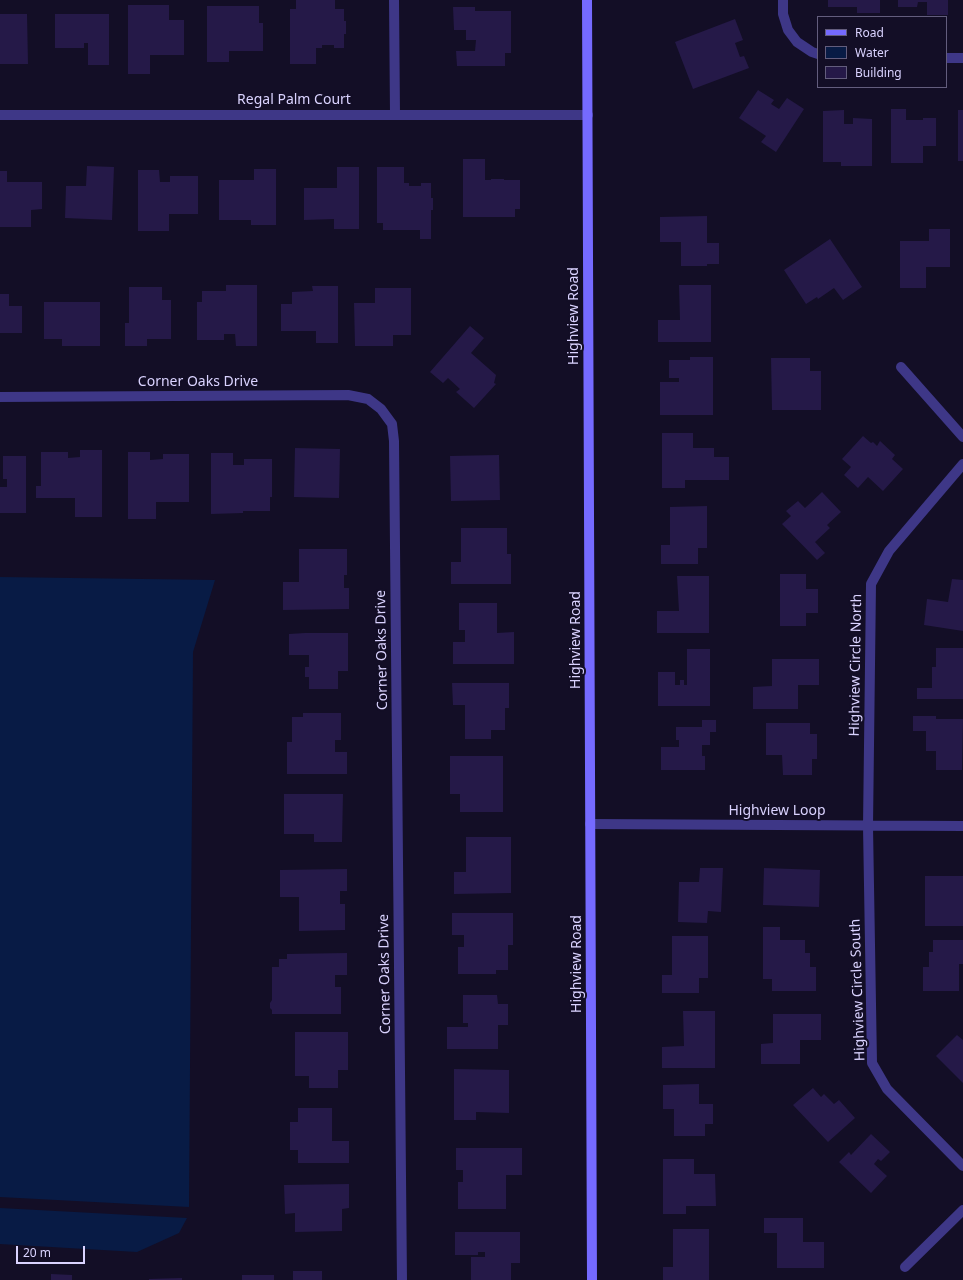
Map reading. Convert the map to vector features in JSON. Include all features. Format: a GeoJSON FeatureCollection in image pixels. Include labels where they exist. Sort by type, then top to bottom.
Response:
{"type":"FeatureCollection","features":[{"type":"Feature","properties":{"kind":"street"},"geometry":{"type":"LineString","coordinates":[[394,0],[395,114]]}},
{"type":"Feature","properties":{"kind":"street","name":"Highview Road"},"geometry":{"type":"LineString","coordinates":[[587,0],[592,1280]]}},
{"type":"Feature","properties":{"kind":"street"},"geometry":{"type":"LineString","coordinates":[[783,0],[783,14],[788,30],[797,42],[817,54]]}},
{"type":"Feature","properties":{"kind":"street"},"geometry":{"type":"LineString","coordinates":[[947,58],[963,58]]}},
{"type":"Feature","properties":{"kind":"street","name":"Regal Palm Court"},"geometry":{"type":"LineString","coordinates":[[0,115],[588,115]]}},
{"type":"Feature","properties":{"kind":"street"},"geometry":{"type":"LineString","coordinates":[[901,367],[963,437]]}},
{"type":"Feature","properties":{"kind":"street","name":"Corner Oaks Drive"},"geometry":{"type":"LineString","coordinates":[[0,397],[348,396],[368,399],[381,409],[392,424],[394,449],[402,1280]]}},
{"type":"Feature","properties":{"kind":"street","name":"Highview Circle North"},"geometry":{"type":"LineString","coordinates":[[868,826],[871,584],[889,551],[963,464]]}},
{"type":"Feature","properties":{"kind":"street","name":"Highview Loop"},"geometry":{"type":"LineString","coordinates":[[590,824],[963,826]]}},
{"type":"Feature","properties":{"kind":"street","name":"Highview Circle South"},"geometry":{"type":"LineString","coordinates":[[868,826],[872,1063],[887,1088],[963,1166]]}},
{"type":"Feature","properties":{"kind":"street"},"geometry":{"type":"LineString","coordinates":[[905,1268],[963,1210]]}},
{"type":"Feature","properties":{"kind":"water"},"geometry":{"type":"Polygon","coordinates":[[[0,577],[215,580],[193,652],[189,1207],[0,1197],[0,577]]]}},
{"type":"Feature","properties":{"kind":"water"},"geometry":{"type":"Polygon","coordinates":[[[0,1208],[187,1218],[179,1233],[137,1252],[0,1244],[0,1208]]]}},
{"type":"Feature","properties":{"kind":"building"},"geometry":{"type":"Polygon","coordinates":[[[296,0],[335,0],[335,9],[344,9],[346,34],[344,34],[344,48],[334,48],[334,45],[322,45],[322,48],[316,48],[316,64],[290,64],[290,9],[296,9],[296,0]]]}},
{"type":"Feature","properties":{"kind":"building"},"geometry":{"type":"Polygon","coordinates":[[[828,0],[880,0],[880,13],[857,13],[857,7],[828,7],[828,0]]]}},
{"type":"Feature","properties":{"kind":"building"},"geometry":{"type":"Polygon","coordinates":[[[898,0],[948,0],[948,15],[927,15],[927,2],[918,2],[917,7],[898,7],[898,0]]]}},
{"type":"Feature","properties":{"kind":"building"},"geometry":{"type":"Polygon","coordinates":[[[128,5],[169,5],[169,20],[184,20],[184,55],[150,55],[150,74],[128,74],[128,5]]]}},
{"type":"Feature","properties":{"kind":"building"},"geometry":{"type":"Polygon","coordinates":[[[207,6],[259,6],[259,23],[263,23],[263,51],[229,51],[229,62],[207,62],[207,6]]]}},
{"type":"Feature","properties":{"kind":"building"},"geometry":{"type":"Polygon","coordinates":[[[453,7],[475,7],[475,11],[511,11],[511,53],[505,53],[505,66],[457,66],[456,51],[475,51],[476,40],[466,40],[466,30],[454,30],[453,7]]]}},
{"type":"Feature","properties":{"kind":"building"},"geometry":{"type":"Polygon","coordinates":[[[0,14],[27,14],[28,64],[0,64],[0,14]]]}},
{"type":"Feature","properties":{"kind":"building"},"geometry":{"type":"Polygon","coordinates":[[[55,14],[109,14],[109,65],[88,65],[88,43],[84,43],[84,48],[55,48],[55,14]]]}},
{"type":"Feature","properties":{"kind":"building"},"geometry":{"type":"Polygon","coordinates":[[[735,19],[743,40],[735,43],[740,57],[744,56],[749,68],[693,89],[675,42],[735,19]]]}},
{"type":"Feature","properties":{"kind":"building"},"geometry":{"type":"Polygon","coordinates":[[[758,90],[774,100],[771,104],[779,109],[787,98],[804,109],[776,152],[761,142],[766,136],[739,118],[758,90]]]}},
{"type":"Feature","properties":{"kind":"building"},"geometry":{"type":"Polygon","coordinates":[[[891,109],[906,109],[906,120],[936,118],[936,146],[923,146],[923,163],[891,163],[891,109]]]}},
{"type":"Feature","properties":{"kind":"building"},"geometry":{"type":"Polygon","coordinates":[[[844,110],[844,124],[853,124],[853,118],[872,119],[872,166],[841,166],[841,162],[823,162],[823,111],[844,110]]]}},
{"type":"Feature","properties":{"kind":"building"},"geometry":{"type":"Polygon","coordinates":[[[958,110],[963,110],[963,161],[958,161],[958,110]]]}},
{"type":"Feature","properties":{"kind":"building"},"geometry":{"type":"Polygon","coordinates":[[[463,159],[485,159],[485,180],[520,180],[520,209],[515,209],[515,217],[463,217],[463,159]]]}},
{"type":"Feature","properties":{"kind":"building"},"geometry":{"type":"Polygon","coordinates":[[[87,166],[114,167],[112,220],[65,218],[66,186],[86,186],[87,166]]]}},
{"type":"Feature","properties":{"kind":"building"},"geometry":{"type":"Polygon","coordinates":[[[337,167],[359,167],[359,229],[334,229],[334,219],[304,220],[304,188],[337,188],[337,167]]]}},
{"type":"Feature","properties":{"kind":"building"},"geometry":{"type":"Polygon","coordinates":[[[377,167],[404,167],[404,183],[409,183],[409,186],[421,186],[421,183],[431,183],[433,210],[431,210],[431,239],[420,239],[420,230],[383,230],[383,223],[377,223],[377,167]]]}},
{"type":"Feature","properties":{"kind":"building"},"geometry":{"type":"Polygon","coordinates":[[[254,169],[276,169],[276,225],[251,225],[251,220],[219,220],[219,180],[254,180],[254,169]]]}},
{"type":"Feature","properties":{"kind":"building"},"geometry":{"type":"Polygon","coordinates":[[[138,170],[159,170],[160,182],[170,182],[170,176],[198,176],[198,214],[169,214],[169,231],[138,231],[138,170]]]}},
{"type":"Feature","properties":{"kind":"building"},"geometry":{"type":"Polygon","coordinates":[[[0,171],[7,171],[7,182],[42,182],[42,209],[31,210],[31,227],[0,227],[0,171]]]}},
{"type":"Feature","properties":{"kind":"building"},"geometry":{"type":"Polygon","coordinates":[[[707,216],[707,243],[719,243],[719,264],[707,264],[707,266],[681,266],[681,242],[660,242],[660,217],[707,216]]]}},
{"type":"Feature","properties":{"kind":"building"},"geometry":{"type":"Polygon","coordinates":[[[929,229],[950,229],[950,267],[926,267],[926,288],[900,288],[900,241],[929,241],[929,229]]]}},
{"type":"Feature","properties":{"kind":"building"},"geometry":{"type":"Polygon","coordinates":[[[830,239],[862,287],[843,300],[834,288],[818,299],[817,297],[806,304],[784,270],[830,239]]]}},
{"type":"Feature","properties":{"kind":"building"},"geometry":{"type":"Polygon","coordinates":[[[226,285],[257,285],[257,346],[236,346],[235,334],[224,334],[224,340],[197,340],[197,302],[202,302],[202,291],[226,291],[226,285]]]}},
{"type":"Feature","properties":{"kind":"building"},"geometry":{"type":"Polygon","coordinates":[[[679,285],[711,285],[711,342],[658,342],[658,320],[680,320],[679,285]]]}},
{"type":"Feature","properties":{"kind":"building"},"geometry":{"type":"Polygon","coordinates":[[[312,286],[338,286],[338,343],[316,343],[316,331],[281,331],[281,304],[292,304],[292,292],[313,291],[312,286]]]}},
{"type":"Feature","properties":{"kind":"building"},"geometry":{"type":"Polygon","coordinates":[[[129,287],[162,287],[162,300],[171,300],[171,339],[147,339],[147,346],[125,346],[125,323],[129,323],[129,287]]]}},
{"type":"Feature","properties":{"kind":"building"},"geometry":{"type":"Polygon","coordinates":[[[375,288],[411,288],[411,335],[393,335],[393,346],[355,346],[354,303],[375,303],[375,288]]]}},
{"type":"Feature","properties":{"kind":"building"},"geometry":{"type":"Polygon","coordinates":[[[0,294],[9,294],[9,306],[22,306],[22,333],[0,333],[0,294]]]}},
{"type":"Feature","properties":{"kind":"building"},"geometry":{"type":"Polygon","coordinates":[[[44,302],[100,302],[100,346],[62,346],[62,339],[44,339],[44,302]]]}},
{"type":"Feature","properties":{"kind":"building"},"geometry":{"type":"Polygon","coordinates":[[[470,326],[484,338],[471,353],[496,375],[494,383],[496,384],[474,408],[456,392],[460,389],[448,378],[443,383],[430,372],[470,326]]]}},
{"type":"Feature","properties":{"kind":"building"},"geometry":{"type":"Polygon","coordinates":[[[690,357],[713,357],[713,415],[660,415],[660,382],[679,382],[679,378],[669,378],[669,360],[690,360],[690,357]]]}},
{"type":"Feature","properties":{"kind":"building"},"geometry":{"type":"Polygon","coordinates":[[[771,358],[810,358],[810,371],[821,371],[821,410],[772,410],[771,358]]]}},
{"type":"Feature","properties":{"kind":"building"},"geometry":{"type":"Polygon","coordinates":[[[662,433],[693,433],[693,448],[714,448],[714,457],[729,457],[729,480],[685,480],[685,488],[662,488],[662,433]]]}},
{"type":"Feature","properties":{"kind":"building"},"geometry":{"type":"Polygon","coordinates":[[[863,436],[877,446],[880,441],[895,455],[892,459],[903,469],[883,491],[868,477],[858,488],[844,475],[851,467],[842,459],[863,436]]]}},
{"type":"Feature","properties":{"kind":"building"},"geometry":{"type":"Polygon","coordinates":[[[295,448],[340,449],[339,498],[294,497],[295,448]]]}},
{"type":"Feature","properties":{"kind":"building"},"geometry":{"type":"Polygon","coordinates":[[[80,450],[102,450],[102,517],[75,517],[75,498],[36,498],[36,486],[41,486],[41,452],[68,452],[68,458],[80,457],[80,450]]]}},
{"type":"Feature","properties":{"kind":"building"},"geometry":{"type":"Polygon","coordinates":[[[128,452],[150,452],[150,460],[163,459],[163,454],[189,454],[189,502],[156,502],[156,519],[128,519],[128,452]]]}},
{"type":"Feature","properties":{"kind":"building"},"geometry":{"type":"Polygon","coordinates":[[[211,453],[233,453],[233,465],[244,465],[244,459],[272,459],[272,497],[270,497],[270,511],[243,511],[243,513],[211,514],[211,453]]]}},
{"type":"Feature","properties":{"kind":"building"},"geometry":{"type":"Polygon","coordinates":[[[499,455],[500,500],[451,501],[450,456],[499,455]]]}},
{"type":"Feature","properties":{"kind":"building"},"geometry":{"type":"Polygon","coordinates":[[[3,456],[26,456],[26,513],[0,513],[0,487],[7,487],[7,479],[3,479],[3,456]]]}},
{"type":"Feature","properties":{"kind":"building"},"geometry":{"type":"Polygon","coordinates":[[[822,492],[841,512],[827,525],[830,528],[815,542],[825,553],[817,560],[782,524],[791,516],[786,511],[798,501],[805,508],[822,492]]]}},
{"type":"Feature","properties":{"kind":"building"},"geometry":{"type":"Polygon","coordinates":[[[707,506],[707,548],[698,548],[698,564],[661,564],[661,545],[670,545],[670,507],[707,506]]]}},
{"type":"Feature","properties":{"kind":"building"},"geometry":{"type":"Polygon","coordinates":[[[461,528],[507,528],[507,554],[511,554],[511,584],[451,584],[451,562],[461,562],[461,528]]]}},
{"type":"Feature","properties":{"kind":"building"},"geometry":{"type":"Polygon","coordinates":[[[299,549],[347,549],[347,575],[344,575],[344,588],[349,588],[349,609],[283,610],[283,582],[299,582],[299,549]]]}},
{"type":"Feature","properties":{"kind":"building"},"geometry":{"type":"Polygon","coordinates":[[[780,574],[806,574],[806,589],[818,589],[818,613],[806,613],[806,626],[780,626],[780,574]]]}},
{"type":"Feature","properties":{"kind":"building"},"geometry":{"type":"Polygon","coordinates":[[[677,576],[709,576],[709,633],[657,633],[657,611],[679,611],[677,576]]]}},
{"type":"Feature","properties":{"kind":"building"},"geometry":{"type":"Polygon","coordinates":[[[952,579],[963,580],[963,631],[924,625],[927,599],[948,602],[952,579]]]}},
{"type":"Feature","properties":{"kind":"building"},"geometry":{"type":"Polygon","coordinates":[[[459,603],[497,603],[497,633],[514,632],[514,664],[453,664],[453,642],[465,642],[465,630],[459,630],[459,603]]]}},
{"type":"Feature","properties":{"kind":"building"},"geometry":{"type":"Polygon","coordinates":[[[348,633],[348,671],[338,671],[338,689],[309,689],[309,677],[305,677],[305,667],[309,667],[309,655],[289,655],[289,634],[348,633]]]}},
{"type":"Feature","properties":{"kind":"building"},"geometry":{"type":"Polygon","coordinates":[[[936,648],[963,648],[963,699],[917,699],[917,688],[932,688],[932,667],[936,667],[936,648]]]}},
{"type":"Feature","properties":{"kind":"building"},"geometry":{"type":"Polygon","coordinates":[[[687,649],[710,649],[710,706],[658,706],[658,672],[675,672],[675,685],[680,685],[680,680],[684,680],[684,685],[687,685],[687,649]]]}},
{"type":"Feature","properties":{"kind":"building"},"geometry":{"type":"Polygon","coordinates":[[[772,659],[819,659],[819,685],[798,685],[798,709],[753,709],[753,687],[772,686],[772,659]]]}},
{"type":"Feature","properties":{"kind":"building"},"geometry":{"type":"Polygon","coordinates":[[[452,683],[509,683],[509,708],[505,708],[505,730],[491,730],[491,739],[465,739],[465,705],[453,705],[452,683]]]}},
{"type":"Feature","properties":{"kind":"building"},"geometry":{"type":"Polygon","coordinates":[[[303,713],[341,713],[341,740],[335,740],[335,752],[347,752],[347,774],[287,774],[287,742],[292,742],[292,717],[303,717],[303,713]]]}},
{"type":"Feature","properties":{"kind":"building"},"geometry":{"type":"Polygon","coordinates":[[[913,716],[936,716],[936,719],[963,719],[962,770],[936,770],[936,751],[926,751],[926,731],[913,731],[913,716]]]}},
{"type":"Feature","properties":{"kind":"building"},"geometry":{"type":"Polygon","coordinates":[[[702,720],[716,720],[716,732],[710,732],[710,745],[702,745],[702,756],[705,756],[705,770],[661,770],[661,747],[679,747],[679,740],[676,740],[676,727],[702,727],[702,720]]]}},
{"type":"Feature","properties":{"kind":"building"},"geometry":{"type":"Polygon","coordinates":[[[766,723],[810,723],[810,734],[817,734],[817,759],[812,759],[812,775],[783,775],[782,755],[766,755],[766,723]]]}},
{"type":"Feature","properties":{"kind":"building"},"geometry":{"type":"Polygon","coordinates":[[[450,756],[503,756],[503,812],[460,812],[460,794],[450,794],[450,756]]]}},
{"type":"Feature","properties":{"kind":"building"},"geometry":{"type":"Polygon","coordinates":[[[284,794],[343,794],[342,842],[314,842],[314,834],[284,834],[284,794]]]}},
{"type":"Feature","properties":{"kind":"building"},"geometry":{"type":"Polygon","coordinates":[[[466,837],[511,837],[511,893],[454,894],[454,872],[466,872],[466,837]]]}},
{"type":"Feature","properties":{"kind":"building"},"geometry":{"type":"Polygon","coordinates":[[[700,868],[723,868],[721,912],[708,911],[707,923],[678,922],[679,882],[699,882],[700,868]]]}},
{"type":"Feature","properties":{"kind":"building"},"geometry":{"type":"Polygon","coordinates":[[[764,868],[820,870],[819,907],[763,905],[764,868]]]}},
{"type":"Feature","properties":{"kind":"building"},"geometry":{"type":"Polygon","coordinates":[[[347,869],[347,891],[340,891],[340,904],[345,904],[345,930],[299,931],[299,897],[280,897],[280,870],[347,869]]]}},
{"type":"Feature","properties":{"kind":"building"},"geometry":{"type":"Polygon","coordinates":[[[925,876],[963,876],[963,926],[925,926],[925,876]]]}},
{"type":"Feature","properties":{"kind":"building"},"geometry":{"type":"Polygon","coordinates":[[[452,913],[513,913],[513,945],[508,945],[508,970],[496,970],[496,974],[458,974],[458,947],[464,947],[464,935],[452,935],[452,913]]]}},
{"type":"Feature","properties":{"kind":"building"},"geometry":{"type":"Polygon","coordinates":[[[763,927],[780,927],[780,940],[805,940],[805,953],[810,953],[810,967],[816,967],[816,991],[772,991],[772,979],[763,979],[763,927]]]}},
{"type":"Feature","properties":{"kind":"building"},"geometry":{"type":"Polygon","coordinates":[[[672,936],[708,936],[708,978],[699,978],[699,993],[662,993],[662,975],[672,975],[672,936]]]}},
{"type":"Feature","properties":{"kind":"building"},"geometry":{"type":"Polygon","coordinates":[[[933,940],[963,940],[963,964],[959,964],[959,991],[923,991],[923,967],[929,967],[929,952],[933,952],[933,940]]]}},
{"type":"Feature","properties":{"kind":"building"},"geometry":{"type":"Polygon","coordinates":[[[347,953],[347,975],[335,975],[335,987],[341,987],[341,1014],[272,1014],[270,1003],[272,1000],[272,967],[279,967],[279,959],[287,959],[287,954],[347,953]]]}},
{"type":"Feature","properties":{"kind":"building"},"geometry":{"type":"Polygon","coordinates":[[[463,995],[497,995],[498,1004],[508,1004],[508,1025],[498,1025],[498,1049],[447,1049],[447,1027],[468,1027],[468,1023],[463,1023],[463,995]]]}},
{"type":"Feature","properties":{"kind":"building"},"geometry":{"type":"Polygon","coordinates":[[[683,1011],[715,1011],[715,1068],[662,1068],[662,1047],[684,1046],[683,1011]]]}},
{"type":"Feature","properties":{"kind":"building"},"geometry":{"type":"Polygon","coordinates":[[[773,1014],[821,1014],[821,1040],[800,1040],[800,1064],[761,1064],[761,1044],[773,1043],[773,1014]]]}},
{"type":"Feature","properties":{"kind":"building"},"geometry":{"type":"Polygon","coordinates":[[[295,1032],[348,1032],[348,1070],[338,1070],[338,1088],[309,1088],[309,1076],[295,1076],[295,1032]]]}},
{"type":"Feature","properties":{"kind":"building"},"geometry":{"type":"Polygon","coordinates":[[[957,1035],[963,1040],[963,1083],[936,1056],[957,1035]]]}},
{"type":"Feature","properties":{"kind":"building"},"geometry":{"type":"Polygon","coordinates":[[[454,1069],[509,1070],[509,1113],[476,1112],[476,1120],[454,1120],[454,1069]]]}},
{"type":"Feature","properties":{"kind":"building"},"geometry":{"type":"Polygon","coordinates":[[[699,1084],[699,1104],[713,1104],[713,1124],[705,1124],[705,1136],[674,1136],[674,1109],[663,1109],[663,1085],[699,1084]]]}},
{"type":"Feature","properties":{"kind":"building"},"geometry":{"type":"Polygon","coordinates":[[[813,1088],[821,1097],[824,1094],[834,1104],[839,1100],[855,1118],[828,1142],[793,1105],[813,1088]]]}},
{"type":"Feature","properties":{"kind":"building"},"geometry":{"type":"Polygon","coordinates":[[[298,1108],[332,1108],[332,1141],[349,1141],[349,1163],[298,1163],[298,1150],[290,1150],[290,1122],[298,1122],[298,1108]]]}},
{"type":"Feature","properties":{"kind":"building"},"geometry":{"type":"Polygon","coordinates":[[[871,1134],[890,1152],[881,1161],[878,1159],[874,1164],[887,1176],[871,1193],[839,1162],[849,1152],[851,1155],[871,1134]]]}},
{"type":"Feature","properties":{"kind":"building"},"geometry":{"type":"Polygon","coordinates":[[[456,1148],[522,1148],[522,1175],[506,1175],[506,1209],[458,1209],[458,1182],[463,1182],[463,1170],[456,1170],[456,1148]]]}},
{"type":"Feature","properties":{"kind":"building"},"geometry":{"type":"Polygon","coordinates":[[[663,1159],[694,1159],[694,1174],[715,1174],[716,1206],[686,1206],[686,1214],[663,1214],[663,1159]]]}},
{"type":"Feature","properties":{"kind":"building"},"geometry":{"type":"Polygon","coordinates":[[[349,1184],[349,1208],[342,1209],[342,1231],[295,1232],[295,1213],[285,1214],[284,1185],[349,1184]]]}},
{"type":"Feature","properties":{"kind":"building"},"geometry":{"type":"Polygon","coordinates":[[[764,1218],[803,1218],[803,1242],[824,1242],[824,1268],[777,1268],[777,1233],[764,1233],[764,1218]]]}},
{"type":"Feature","properties":{"kind":"building"},"geometry":{"type":"Polygon","coordinates":[[[673,1229],[709,1229],[709,1280],[663,1280],[663,1267],[673,1267],[673,1229]]]}},
{"type":"Feature","properties":{"kind":"building"},"geometry":{"type":"Polygon","coordinates":[[[455,1232],[520,1232],[520,1263],[511,1263],[511,1280],[471,1280],[471,1257],[485,1257],[485,1252],[478,1252],[478,1255],[455,1255],[455,1232]]]}},
{"type":"Feature","properties":{"kind":"building"},"geometry":{"type":"Polygon","coordinates":[[[293,1271],[322,1271],[322,1280],[293,1280],[293,1271]]]}},
{"type":"Feature","properties":{"kind":"building"},"geometry":{"type":"Polygon","coordinates":[[[51,1274],[72,1275],[72,1280],[51,1280],[51,1274]]]}},
{"type":"Feature","properties":{"kind":"building"},"geometry":{"type":"Polygon","coordinates":[[[242,1275],[274,1275],[274,1280],[242,1280],[242,1275]]]}},
{"type":"Feature","properties":{"kind":"building"},"geometry":{"type":"Polygon","coordinates":[[[182,1278],[182,1280],[149,1280],[149,1279],[182,1278]]]}}]}
